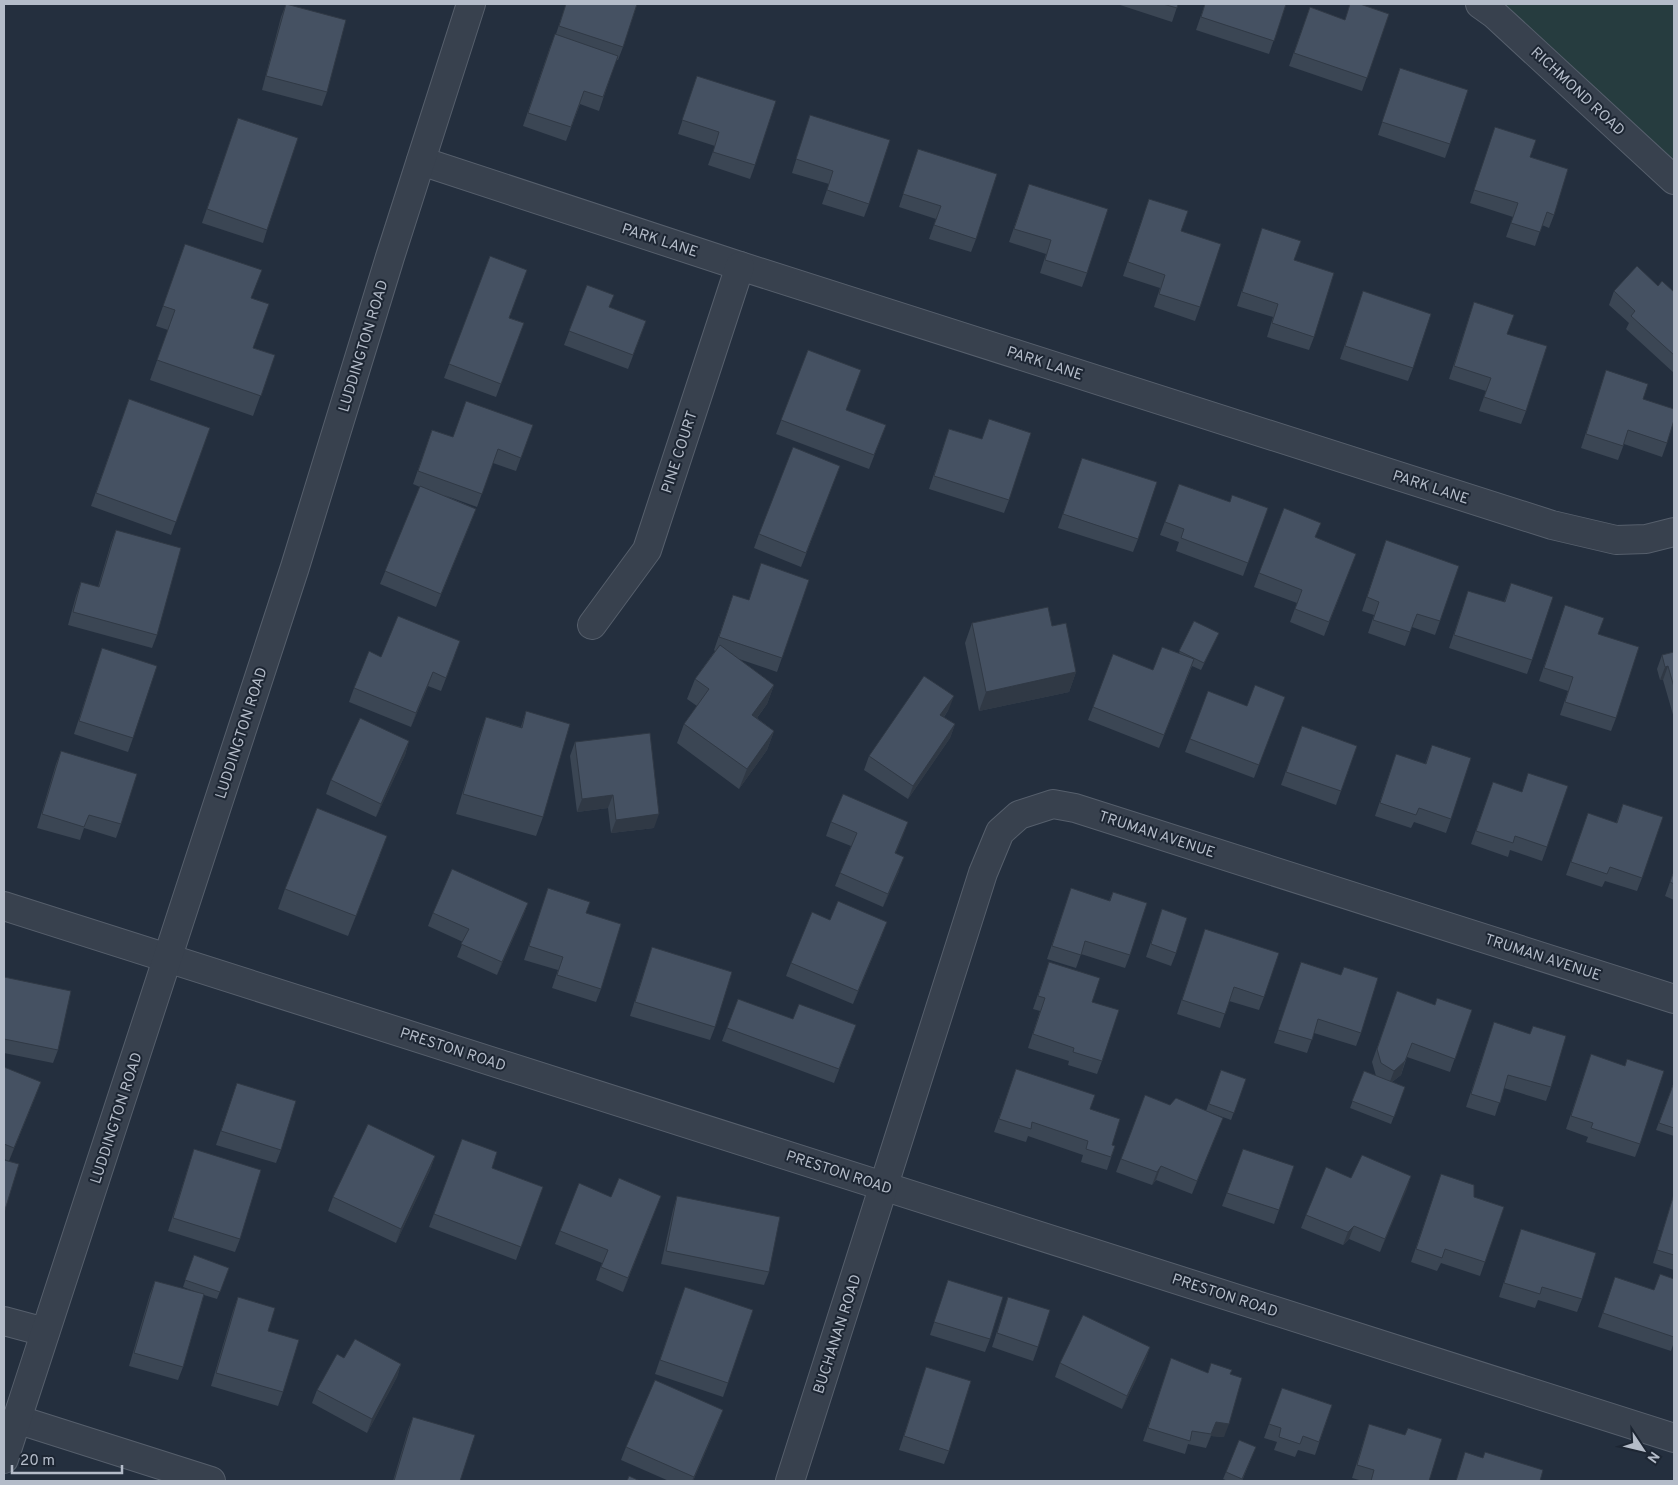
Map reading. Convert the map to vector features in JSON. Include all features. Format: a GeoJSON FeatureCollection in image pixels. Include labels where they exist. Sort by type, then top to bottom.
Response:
{"type":"FeatureCollection","features":[{"type":"Feature","properties":{"kind":"street","name":"LUDDINGTON ROAD"},"geometry":{"type":"LineString","coordinates":[[4,1459],[295,567],[471,4]]}},
{"type":"Feature","properties":{"kind":"street","name":"RICHMOND ROAD"},"geometry":{"type":"LineString","coordinates":[[1480,4],[1494,14],[1674,180]]}},
{"type":"Feature","properties":{"kind":"street","name":"PARK LANE"},"geometry":{"type":"LineString","coordinates":[[421,162],[740,266],[1552,525],[1616,540],[1646,539],[1674,532]]}},
{"type":"Feature","properties":{"kind":"street","name":"PINE COURT"},"geometry":{"type":"LineString","coordinates":[[592,626],[647,550],[740,266]]}},
{"type":"Feature","properties":{"kind":"street","name":"TRUMAN AVENUE"},"geometry":{"type":"LineString","coordinates":[[884,1186],[983,873],[1000,832],[1019,815],[1053,804],[1075,808],[1674,999]]}},
{"type":"Feature","properties":{"kind":"street","name":"PRESTON ROAD"},"geometry":{"type":"LineString","coordinates":[[4,906],[1674,1438]]}},
{"type":"Feature","properties":{"kind":"street","name":"BUCHANAN ROAD"},"geometry":{"type":"LineString","coordinates":[[790,1481],[884,1186]]}},
{"type":"Feature","properties":{"kind":"street"},"geometry":{"type":"LineString","coordinates":[[4,1321],[45,1332]]}},
{"type":"Feature","properties":{"kind":"street"},"geometry":{"type":"LineString","coordinates":[[16,1419],[210,1481]]}},
{"type":"Feature","properties":{"kind":"green space"},"geometry":{"type":"Polygon","coordinates":[[[1480,4],[1674,4],[1674,180],[1480,4]]]}},
{"type":"Feature","properties":{"kind":"building"},"geometry":{"type":"Polygon","coordinates":[[[286,4],[346,20],[327,92],[266,76],[286,4]]]}},
{"type":"Feature","properties":{"kind":"building"},"geometry":{"type":"Polygon","coordinates":[[[566,4],[637,4],[623,47],[559,26],[566,4]]]}},
{"type":"Feature","properties":{"kind":"building"},"geometry":{"type":"Polygon","coordinates":[[[1163,4],[1178,4],[1177,8],[1163,4]]]}},
{"type":"Feature","properties":{"kind":"building"},"geometry":{"type":"Polygon","coordinates":[[[1205,4],[1286,4],[1274,41],[1201,17],[1205,4]]]}},
{"type":"Feature","properties":{"kind":"building"},"geometry":{"type":"Polygon","coordinates":[[[1350,4],[1360,4],[1389,14],[1367,78],[1294,53],[1310,7],[1345,20],[1350,4]]]}},
{"type":"Feature","properties":{"kind":"building"},"geometry":{"type":"Polygon","coordinates":[[[555,34],[618,56],[603,97],[584,91],[571,127],[528,113],[555,34]]]}},
{"type":"Feature","properties":{"kind":"building"},"geometry":{"type":"Polygon","coordinates":[[[1400,68],[1468,90],[1450,144],[1382,122],[1400,68]]]}},
{"type":"Feature","properties":{"kind":"building"},"geometry":{"type":"Polygon","coordinates":[[[697,76],[776,101],[755,165],[713,152],[719,132],[682,120],[697,76]]]}},
{"type":"Feature","properties":{"kind":"building"},"geometry":{"type":"Polygon","coordinates":[[[810,115],[890,140],[869,204],[827,190],[833,171],[796,159],[810,115]]]}},
{"type":"Feature","properties":{"kind":"building"},"geometry":{"type":"Polygon","coordinates":[[[238,118],[298,138],[267,230],[207,209],[238,118]]]}},
{"type":"Feature","properties":{"kind":"building"},"geometry":{"type":"Polygon","coordinates":[[[1495,127],[1536,140],[1530,157],[1568,169],[1554,215],[1547,212],[1540,232],[1511,223],[1518,203],[1474,190],[1495,127]]]}},
{"type":"Feature","properties":{"kind":"building"},"geometry":{"type":"Polygon","coordinates":[[[918,149],[997,174],[976,239],[934,225],[941,206],[903,194],[918,149]]]}},
{"type":"Feature","properties":{"kind":"building"},"geometry":{"type":"Polygon","coordinates":[[[1029,184],[1108,209],[1087,273],[1045,260],[1051,240],[1014,229],[1029,184]]]}},
{"type":"Feature","properties":{"kind":"building"},"geometry":{"type":"Polygon","coordinates":[[[1149,199],[1188,211],[1181,231],[1221,244],[1200,307],[1159,294],[1165,275],[1128,262],[1149,199]]]}},
{"type":"Feature","properties":{"kind":"building"},"geometry":{"type":"Polygon","coordinates":[[[1262,228],[1301,241],[1294,260],[1334,273],[1314,337],[1272,323],[1278,304],[1242,292],[1262,228]]]}},
{"type":"Feature","properties":{"kind":"building"},"geometry":{"type":"Polygon","coordinates":[[[185,244],[262,270],[251,298],[269,304],[253,348],[275,355],[261,396],[157,360],[175,310],[163,306],[185,244]]]}},
{"type":"Feature","properties":{"kind":"building"},"geometry":{"type":"Polygon","coordinates":[[[490,256],[527,270],[509,318],[524,323],[501,384],[449,364],[490,256]]]}},
{"type":"Feature","properties":{"kind":"building"},"geometry":{"type":"Polygon","coordinates":[[[1637,266],[1658,286],[1662,281],[1674,292],[1674,355],[1631,316],[1635,311],[1614,291],[1637,266]]]}},
{"type":"Feature","properties":{"kind":"building"},"geometry":{"type":"Polygon","coordinates":[[[587,285],[614,295],[609,307],[646,321],[633,355],[569,331],[587,285]]]}},
{"type":"Feature","properties":{"kind":"building"},"geometry":{"type":"Polygon","coordinates":[[[1363,291],[1431,314],[1413,368],[1345,346],[1363,291]]]}},
{"type":"Feature","properties":{"kind":"building"},"geometry":{"type":"Polygon","coordinates":[[[1474,302],[1514,315],[1507,334],[1547,346],[1526,411],[1484,397],[1491,378],[1454,366],[1474,302]]]}},
{"type":"Feature","properties":{"kind":"building"},"geometry":{"type":"Polygon","coordinates":[[[808,350],[861,370],[846,410],[886,425],[874,455],[781,420],[808,350]]]}},
{"type":"Feature","properties":{"kind":"building"},"geometry":{"type":"Polygon","coordinates":[[[1606,370],[1648,384],[1643,399],[1674,409],[1674,420],[1667,443],[1628,430],[1623,446],[1586,434],[1606,370]]]}},
{"type":"Feature","properties":{"kind":"building"},"geometry":{"type":"Polygon","coordinates":[[[129,399],[210,428],[176,522],[96,493],[129,399]]]}},
{"type":"Feature","properties":{"kind":"building"},"geometry":{"type":"Polygon","coordinates":[[[466,401],[533,425],[521,458],[498,449],[482,494],[418,471],[432,430],[453,437],[466,401]]]}},
{"type":"Feature","properties":{"kind":"building"},"geometry":{"type":"Polygon","coordinates":[[[989,419],[1031,433],[1009,500],[934,476],[949,429],[982,439],[989,419]]]}},
{"type":"Feature","properties":{"kind":"building"},"geometry":{"type":"Polygon","coordinates":[[[793,447],[840,466],[806,553],[759,534],[793,447]]]}},
{"type":"Feature","properties":{"kind":"building"},"geometry":{"type":"Polygon","coordinates":[[[1082,458],[1157,482],[1138,539],[1063,514],[1082,458]]]}},
{"type":"Feature","properties":{"kind":"building"},"geometry":{"type":"Polygon","coordinates":[[[1179,484],[1230,502],[1232,495],[1268,508],[1248,563],[1181,538],[1184,529],[1165,522],[1179,484]]]}},
{"type":"Feature","properties":{"kind":"building"},"geometry":{"type":"Polygon","coordinates":[[[420,486],[476,509],[441,594],[385,571],[420,486]]]}},
{"type":"Feature","properties":{"kind":"building"},"geometry":{"type":"Polygon","coordinates":[[[1284,508],[1321,523],[1315,537],[1356,554],[1329,622],[1295,609],[1302,590],[1259,573],[1284,508]]]}},
{"type":"Feature","properties":{"kind":"building"},"geometry":{"type":"Polygon","coordinates":[[[116,530],[181,548],[157,635],[73,612],[81,582],[99,587],[116,530]]]}},
{"type":"Feature","properties":{"kind":"building"},"geometry":{"type":"Polygon","coordinates":[[[1386,540],[1459,566],[1440,621],[1417,614],[1410,632],[1373,620],[1379,602],[1367,597],[1386,540]]]}},
{"type":"Feature","properties":{"kind":"building"},"geometry":{"type":"Polygon","coordinates":[[[761,563],[809,580],[782,658],[719,637],[733,595],[749,600],[761,563]]]}},
{"type":"Feature","properties":{"kind":"building"},"geometry":{"type":"Polygon","coordinates":[[[1511,583],[1553,597],[1532,660],[1454,635],[1468,591],[1505,602],[1511,583]]]}},
{"type":"Feature","properties":{"kind":"building"},"geometry":{"type":"Polygon","coordinates":[[[1565,605],[1604,618],[1598,634],[1639,647],[1616,718],[1565,702],[1573,677],[1544,668],[1565,605]]]}},
{"type":"Feature","properties":{"kind":"building"},"geometry":{"type":"Polygon","coordinates":[[[1048,607],[1052,626],[1066,623],[1076,672],[986,692],[972,623],[1048,607]]]}},
{"type":"Feature","properties":{"kind":"building"},"geometry":{"type":"Polygon","coordinates":[[[398,616],[460,641],[446,678],[433,672],[416,713],[354,688],[369,651],[381,657],[398,616]]]}},
{"type":"Feature","properties":{"kind":"building"},"geometry":{"type":"Polygon","coordinates":[[[1194,621],[1219,633],[1204,663],[1179,651],[1194,621]]]}},
{"type":"Feature","properties":{"kind":"building"},"geometry":{"type":"Polygon","coordinates":[[[720,645],[774,685],[752,715],[774,731],[747,769],[684,724],[709,689],[695,679],[720,645]]]}},
{"type":"Feature","properties":{"kind":"building"},"geometry":{"type":"Polygon","coordinates":[[[1162,647],[1194,659],[1164,735],[1093,707],[1113,654],[1153,670],[1162,647]]]}},
{"type":"Feature","properties":{"kind":"building"},"geometry":{"type":"Polygon","coordinates":[[[102,648],[157,666],[133,738],[79,721],[102,648]]]}},
{"type":"Feature","properties":{"kind":"building"},"geometry":{"type":"Polygon","coordinates":[[[1674,652],[1674,687],[1668,666],[1665,667],[1662,655],[1674,652]]]}},
{"type":"Feature","properties":{"kind":"building"},"geometry":{"type":"Polygon","coordinates":[[[924,676],[954,696],[940,715],[955,724],[913,786],[869,756],[924,676]]]}},
{"type":"Feature","properties":{"kind":"building"},"geometry":{"type":"Polygon","coordinates":[[[1255,685],[1285,697],[1259,765],[1190,739],[1208,691],[1247,706],[1255,685]]]}},
{"type":"Feature","properties":{"kind":"building"},"geometry":{"type":"Polygon","coordinates":[[[526,711],[570,724],[543,817],[463,794],[486,717],[522,728],[526,711]]]}},
{"type":"Feature","properties":{"kind":"building"},"geometry":{"type":"Polygon","coordinates":[[[360,718],[409,741],[381,804],[331,780],[360,718]]]}},
{"type":"Feature","properties":{"kind":"building"},"geometry":{"type":"Polygon","coordinates":[[[1302,726],[1357,746],[1341,791],[1286,772],[1302,726]]]}},
{"type":"Feature","properties":{"kind":"building"},"geometry":{"type":"Polygon","coordinates":[[[650,733],[659,814],[616,820],[613,795],[582,799],[575,742],[650,733]]]}},
{"type":"Feature","properties":{"kind":"building"},"geometry":{"type":"Polygon","coordinates":[[[1432,745],[1471,758],[1451,819],[1419,808],[1416,815],[1380,803],[1396,754],[1426,764],[1432,745]]]}},
{"type":"Feature","properties":{"kind":"building"},"geometry":{"type":"Polygon","coordinates":[[[61,751],[137,774],[121,824],[89,815],[84,827],[42,814],[61,751]]]}},
{"type":"Feature","properties":{"kind":"building"},"geometry":{"type":"Polygon","coordinates":[[[1528,773],[1568,786],[1547,847],[1515,836],[1513,843],[1476,831],[1493,782],[1522,792],[1528,773]]]}},
{"type":"Feature","properties":{"kind":"building"},"geometry":{"type":"Polygon","coordinates":[[[843,794],[908,822],[895,853],[904,857],[888,894],[840,873],[857,833],[831,822],[843,794]]]}},
{"type":"Feature","properties":{"kind":"building"},"geometry":{"type":"Polygon","coordinates":[[[1623,804],[1663,817],[1642,878],[1610,867],[1607,874],[1571,862],[1588,813],[1617,823],[1623,804]]]}},
{"type":"Feature","properties":{"kind":"building"},"geometry":{"type":"Polygon","coordinates":[[[317,808],[387,836],[356,916],[285,889],[317,808]]]}},
{"type":"Feature","properties":{"kind":"building"},"geometry":{"type":"Polygon","coordinates":[[[452,869],[528,903],[502,962],[461,944],[469,929],[433,913],[452,869]]]}},
{"type":"Feature","properties":{"kind":"building"},"geometry":{"type":"Polygon","coordinates":[[[1674,871],[1674,884],[1670,882],[1674,871]]]}},
{"type":"Feature","properties":{"kind":"building"},"geometry":{"type":"Polygon","coordinates":[[[548,888],[590,902],[586,913],[621,924],[601,989],[557,975],[563,957],[529,946],[548,888]]]}},
{"type":"Feature","properties":{"kind":"building"},"geometry":{"type":"Polygon","coordinates":[[[1071,888],[1110,901],[1113,892],[1147,903],[1130,955],[1085,941],[1081,955],[1052,946],[1071,888]]]}},
{"type":"Feature","properties":{"kind":"building"},"geometry":{"type":"Polygon","coordinates":[[[838,901],[887,922],[858,991],[791,963],[812,912],[830,920],[838,901]]]}},
{"type":"Feature","properties":{"kind":"building"},"geometry":{"type":"Polygon","coordinates":[[[1162,909],[1187,918],[1176,953],[1151,944],[1162,909]]]}},
{"type":"Feature","properties":{"kind":"building"},"geometry":{"type":"Polygon","coordinates":[[[1205,929],[1279,953],[1264,997],[1234,987],[1225,1014],[1182,1000],[1205,929]]]}},
{"type":"Feature","properties":{"kind":"building"},"geometry":{"type":"Polygon","coordinates":[[[652,947],[732,972],[715,1027],[635,1002],[652,947]]]}},
{"type":"Feature","properties":{"kind":"building"},"geometry":{"type":"Polygon","coordinates":[[[1049,962],[1100,978],[1092,1002],[1119,1010],[1102,1061],[1073,1052],[1074,1048],[1033,1034],[1045,998],[1038,996],[1049,962]]]}},
{"type":"Feature","properties":{"kind":"building"},"geometry":{"type":"Polygon","coordinates":[[[1301,962],[1341,975],[1344,967],[1378,978],[1361,1033],[1318,1019],[1312,1040],[1278,1030],[1301,962]]]}},
{"type":"Feature","properties":{"kind":"building"},"geometry":{"type":"Polygon","coordinates":[[[4,977],[71,991],[58,1050],[4,1039],[4,977]]]}},
{"type":"Feature","properties":{"kind":"building"},"geometry":{"type":"Polygon","coordinates":[[[1397,991],[1435,1005],[1437,998],[1472,1010],[1455,1059],[1412,1043],[1405,1061],[1394,1071],[1381,1063],[1377,1049],[1397,991]]]}},
{"type":"Feature","properties":{"kind":"building"},"geometry":{"type":"Polygon","coordinates":[[[738,999],[793,1019],[799,1004],[856,1025],[839,1069],[727,1028],[738,999]]]}},
{"type":"Feature","properties":{"kind":"building"},"geometry":{"type":"Polygon","coordinates":[[[1494,1022],[1530,1034],[1533,1026],[1566,1036],[1551,1087],[1508,1075],[1500,1103],[1471,1094],[1494,1022]]]}},
{"type":"Feature","properties":{"kind":"building"},"geometry":{"type":"Polygon","coordinates":[[[1591,1054],[1625,1066],[1627,1059],[1664,1071],[1640,1144],[1591,1128],[1593,1123],[1571,1116],[1591,1054]]]}},
{"type":"Feature","properties":{"kind":"building"},"geometry":{"type":"Polygon","coordinates":[[[4,1067],[41,1082],[14,1148],[4,1144],[4,1067]]]}},
{"type":"Feature","properties":{"kind":"building"},"geometry":{"type":"Polygon","coordinates":[[[1016,1069],[1095,1095],[1090,1109],[1120,1119],[1112,1145],[1115,1146],[1111,1157],[1086,1149],[1088,1141],[1032,1122],[1031,1129],[999,1119],[1016,1069]]]}},
{"type":"Feature","properties":{"kind":"building"},"geometry":{"type":"Polygon","coordinates":[[[1221,1070],[1246,1079],[1234,1113],[1209,1104],[1221,1070]]]}},
{"type":"Feature","properties":{"kind":"building"},"geometry":{"type":"Polygon","coordinates":[[[1364,1071],[1405,1087],[1394,1117],[1352,1101],[1364,1071]]]}},
{"type":"Feature","properties":{"kind":"building"},"geometry":{"type":"Polygon","coordinates":[[[237,1083],[296,1101],[281,1150],[221,1131],[237,1083]]]}},
{"type":"Feature","properties":{"kind":"building"},"geometry":{"type":"Polygon","coordinates":[[[1674,1086],[1674,1128],[1659,1123],[1674,1086]]]}},
{"type":"Feature","properties":{"kind":"building"},"geometry":{"type":"Polygon","coordinates":[[[1145,1095],[1170,1105],[1176,1098],[1223,1118],[1197,1181],[1161,1166],[1157,1172],[1121,1159],[1145,1095]]]}},
{"type":"Feature","properties":{"kind":"building"},"geometry":{"type":"Polygon","coordinates":[[[368,1124],[435,1156],[401,1229],[333,1197],[368,1124]]]}},
{"type":"Feature","properties":{"kind":"building"},"geometry":{"type":"Polygon","coordinates":[[[462,1139],[497,1152],[492,1168],[543,1187],[521,1247],[434,1214],[462,1139]]]}},
{"type":"Feature","properties":{"kind":"building"},"geometry":{"type":"Polygon","coordinates":[[[194,1149],[261,1170],[240,1239],[173,1218],[194,1149]]]}},
{"type":"Feature","properties":{"kind":"building"},"geometry":{"type":"Polygon","coordinates":[[[1243,1149],[1294,1166],[1279,1210],[1227,1193],[1243,1149]]]}},
{"type":"Feature","properties":{"kind":"building"},"geometry":{"type":"Polygon","coordinates":[[[1362,1155],[1411,1176],[1385,1239],[1354,1226],[1348,1232],[1306,1215],[1326,1167],[1351,1178],[1362,1155]]]}},
{"type":"Feature","properties":{"kind":"building"},"geometry":{"type":"Polygon","coordinates":[[[4,1160],[19,1164],[4,1213],[4,1160]]]}},
{"type":"Feature","properties":{"kind":"building"},"geometry":{"type":"Polygon","coordinates":[[[1441,1174],[1474,1185],[1474,1197],[1504,1207],[1485,1262],[1445,1249],[1442,1258],[1416,1249],[1441,1174]]]}},
{"type":"Feature","properties":{"kind":"building"},"geometry":{"type":"Polygon","coordinates":[[[619,1178],[661,1196],[628,1278],[601,1267],[608,1250],[560,1231],[579,1183],[611,1197],[619,1178]]]}},
{"type":"Feature","properties":{"kind":"building"},"geometry":{"type":"Polygon","coordinates":[[[1674,1194],[1674,1255],[1657,1250],[1674,1194]]]}},
{"type":"Feature","properties":{"kind":"building"},"geometry":{"type":"Polygon","coordinates":[[[677,1196],[780,1217],[769,1272],[666,1251],[677,1196]]]}},
{"type":"Feature","properties":{"kind":"building"},"geometry":{"type":"Polygon","coordinates":[[[1521,1229],[1596,1253],[1582,1299],[1542,1287],[1540,1294],[1504,1283],[1521,1229]]]}},
{"type":"Feature","properties":{"kind":"building"},"geometry":{"type":"Polygon","coordinates":[[[194,1255],[229,1268],[220,1292],[185,1280],[194,1255]]]}},
{"type":"Feature","properties":{"kind":"building"},"geometry":{"type":"Polygon","coordinates":[[[1660,1274],[1674,1279],[1674,1337],[1603,1313],[1615,1277],[1654,1290],[1660,1274]]]}},
{"type":"Feature","properties":{"kind":"building"},"geometry":{"type":"Polygon","coordinates":[[[948,1280],[1003,1297],[990,1339],[934,1322],[948,1280]]]}},
{"type":"Feature","properties":{"kind":"building"},"geometry":{"type":"Polygon","coordinates":[[[155,1281],[204,1294],[183,1367],[134,1353],[155,1281]]]}},
{"type":"Feature","properties":{"kind":"building"},"geometry":{"type":"Polygon","coordinates":[[[685,1287],[753,1310],[728,1383],[660,1360],[685,1287]]]}},
{"type":"Feature","properties":{"kind":"building"},"geometry":{"type":"Polygon","coordinates":[[[238,1297],[275,1308],[268,1331],[299,1340],[283,1392],[216,1373],[238,1297]]]}},
{"type":"Feature","properties":{"kind":"building"},"geometry":{"type":"Polygon","coordinates":[[[1008,1297],[1050,1310],[1038,1347],[997,1333],[1008,1297]]]}},
{"type":"Feature","properties":{"kind":"building"},"geometry":{"type":"Polygon","coordinates":[[[1083,1315],[1150,1347],[1127,1396],[1060,1363],[1083,1315]]]}},
{"type":"Feature","properties":{"kind":"building"},"geometry":{"type":"Polygon","coordinates":[[[355,1339],[401,1364],[372,1419],[317,1390],[337,1354],[344,1358],[355,1339]]]}},
{"type":"Feature","properties":{"kind":"building"},"geometry":{"type":"Polygon","coordinates":[[[1171,1358],[1208,1373],[1211,1363],[1232,1370],[1230,1374],[1242,1378],[1229,1424],[1216,1422],[1211,1434],[1192,1431],[1190,1441],[1148,1428],[1171,1358]]]}},
{"type":"Feature","properties":{"kind":"building"},"geometry":{"type":"Polygon","coordinates":[[[926,1367],[971,1381],[949,1451],[904,1436],[926,1367]]]}},
{"type":"Feature","properties":{"kind":"building"},"geometry":{"type":"Polygon","coordinates":[[[655,1380],[723,1410],[694,1477],[626,1447],[655,1380]]]}},
{"type":"Feature","properties":{"kind":"building"},"geometry":{"type":"Polygon","coordinates":[[[1282,1388],[1332,1405],[1319,1442],[1303,1436],[1300,1444],[1279,1437],[1281,1428],[1269,1424],[1282,1388]]]}},
{"type":"Feature","properties":{"kind":"building"},"geometry":{"type":"Polygon","coordinates":[[[413,1417],[475,1435],[460,1481],[394,1481],[413,1417]]]}},
{"type":"Feature","properties":{"kind":"building"},"geometry":{"type":"Polygon","coordinates":[[[1369,1424],[1405,1435],[1408,1428],[1442,1439],[1429,1481],[1371,1481],[1374,1470],[1357,1465],[1369,1424]]]}},
{"type":"Feature","properties":{"kind":"building"},"geometry":{"type":"Polygon","coordinates":[[[1239,1440],[1256,1447],[1242,1479],[1226,1472],[1239,1440]]]}},
{"type":"Feature","properties":{"kind":"building"},"geometry":{"type":"Polygon","coordinates":[[[1465,1452],[1483,1458],[1485,1452],[1543,1470],[1540,1481],[1456,1481],[1465,1452]]]}},
{"type":"Feature","properties":{"kind":"building"},"geometry":{"type":"Polygon","coordinates":[[[629,1476],[640,1481],[627,1481],[629,1476]]]}}]}
